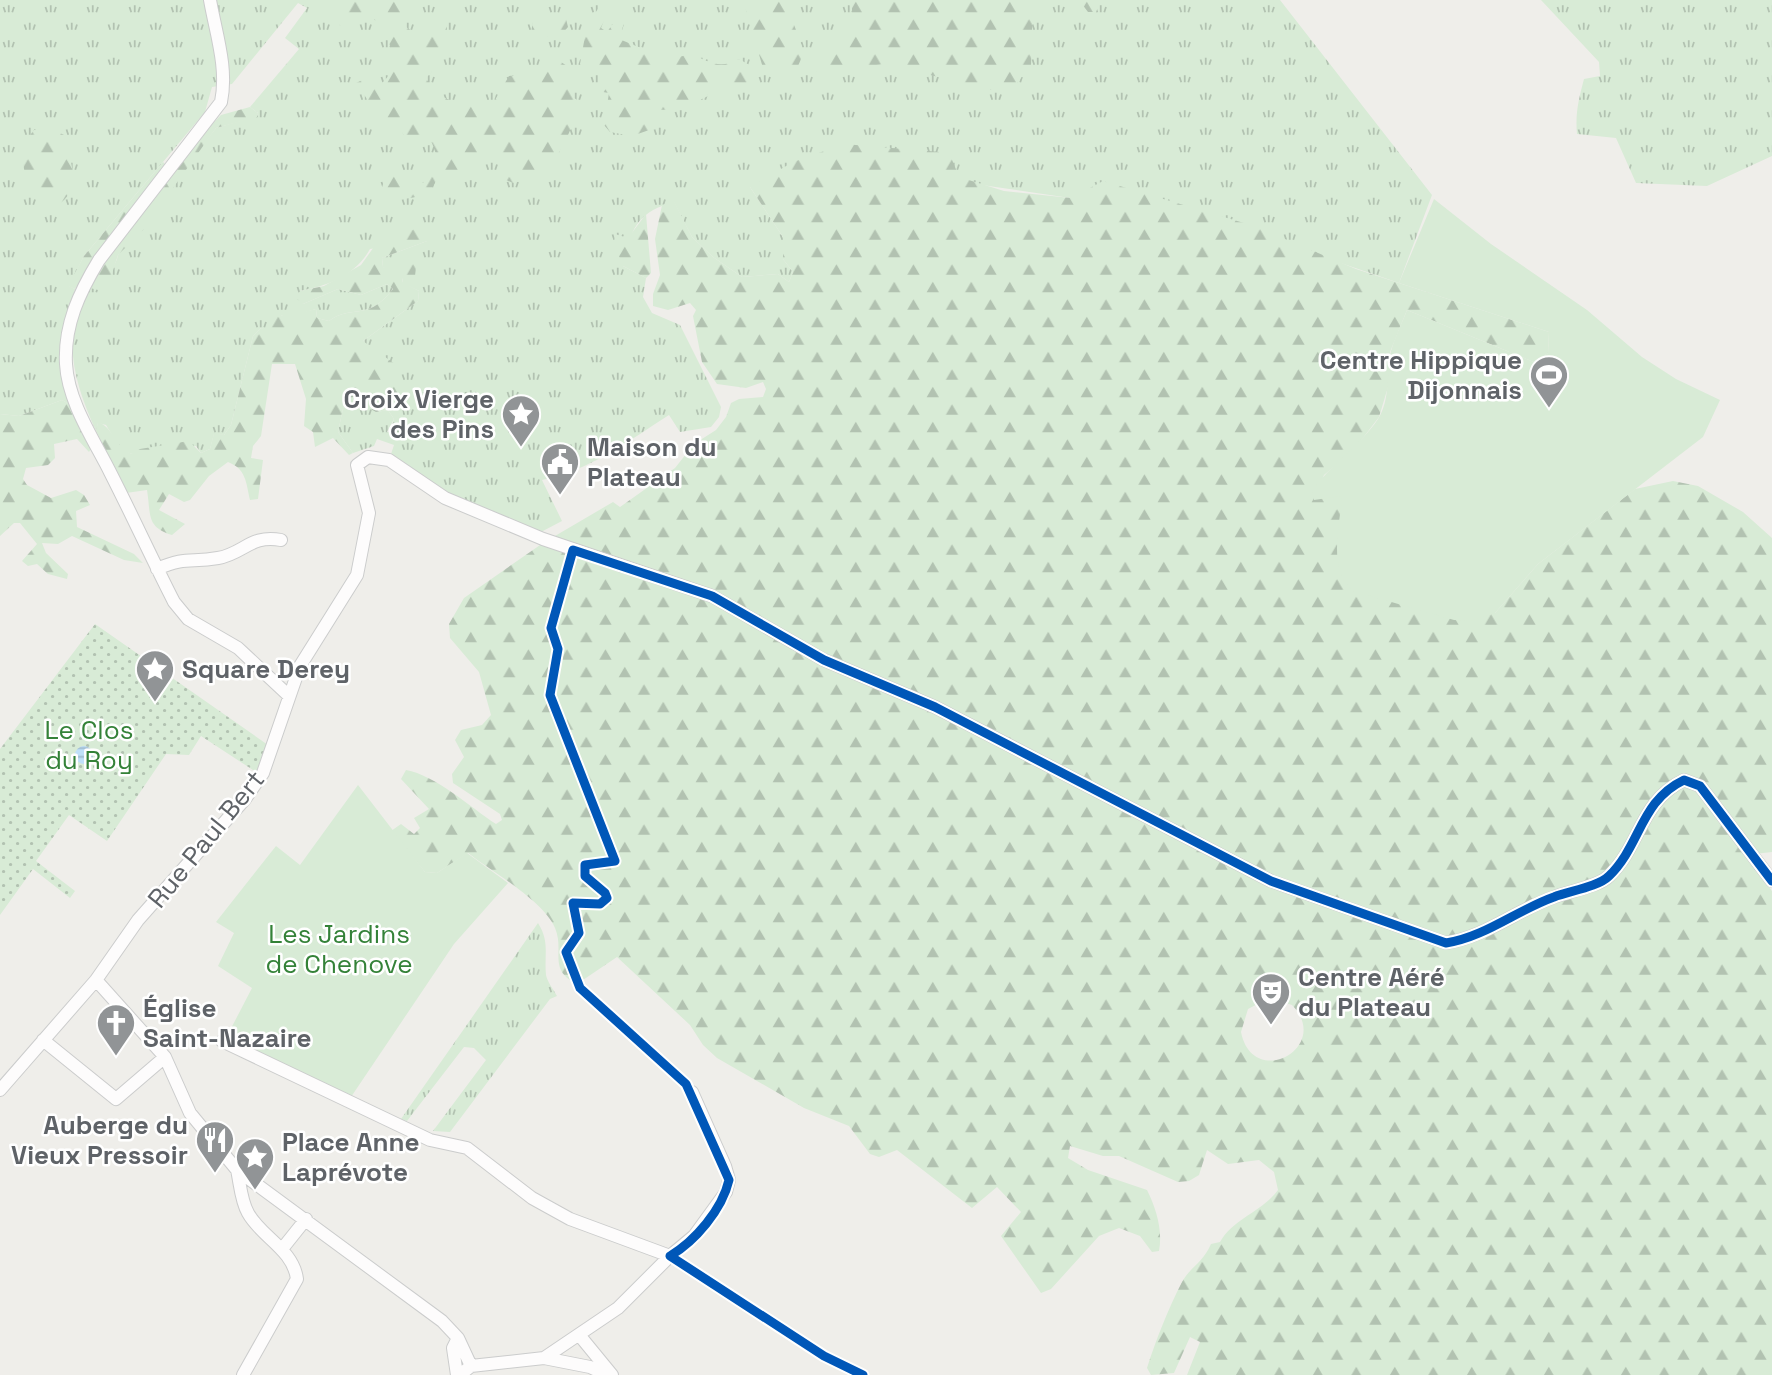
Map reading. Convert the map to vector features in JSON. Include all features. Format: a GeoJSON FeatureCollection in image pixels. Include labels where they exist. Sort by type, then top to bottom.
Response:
{"type":"FeatureCollection","features":[{"type":"Feature","properties":{"kind":"street"},"geometry":{"type":"LineString","coordinates":[[210,0],[221,55],[224,85],[221,102],[99,260],[73,310],[66,341],[68,376],[76,402],[174,602],[188,619],[238,648],[288,695]]}},
{"type":"Feature","properties":{"kind":"street","name":"Rue Paul Bert"},"geometry":{"type":"LineString","coordinates":[[0,1090],[96,980],[138,920],[229,818],[263,774],[277,738],[288,695],[307,650],[343,601],[357,575],[369,513],[357,463],[363,458],[373,456],[389,460],[445,498],[542,540],[712,596],[824,660],[935,708],[1271,881],[1446,943],[1466,940],[1533,904],[1607,878],[1624,856],[1647,813],[1659,797],[1666,789],[1684,780],[1700,786],[1772,881]]}},
{"type":"Feature","properties":{"kind":"street"},"geometry":{"type":"LineString","coordinates":[[157,569],[186,558],[225,556],[254,540],[281,540]]}},
{"type":"Feature","properties":{"kind":"street"},"geometry":{"type":"LineString","coordinates":[[96,980],[165,1057],[190,1113],[237,1170],[442,1321],[458,1338],[471,1366]]}},
{"type":"Feature","properties":{"kind":"street"},"geometry":{"type":"LineString","coordinates":[[43,1040],[116,1099],[165,1057]]}},
{"type":"Feature","properties":{"kind":"street"},"geometry":{"type":"LineString","coordinates":[[222,1041],[430,1140],[467,1148],[532,1198],[570,1219],[670,1255]]}},
{"type":"Feature","properties":{"kind":"street"},"geometry":{"type":"LineString","coordinates":[[544,1358],[618,1308],[670,1255],[683,1248],[716,1209],[729,1180],[692,1092]]}},
{"type":"Feature","properties":{"kind":"street"},"geometry":{"type":"LineString","coordinates":[[237,1170],[248,1213],[282,1249],[296,1271],[297,1279],[243,1375]]}},
{"type":"Feature","properties":{"kind":"street"},"geometry":{"type":"LineString","coordinates":[[282,1249],[306,1219]]}},
{"type":"Feature","properties":{"kind":"street"},"geometry":{"type":"LineString","coordinates":[[580,1336],[613,1375]]}},
{"type":"Feature","properties":{"kind":"street"},"geometry":{"type":"LineString","coordinates":[[458,1338],[453,1348],[458,1375],[471,1366],[544,1358],[590,1367],[607,1375]]}},
{"type":"Feature","properties":{"kind":"green space"},"geometry":{"type":"Polygon","coordinates":[[[0,0],[1280,0],[1432,195],[1399,283],[1212,219],[975,184],[750,187],[783,237],[783,259],[793,272],[789,282],[778,274],[742,277],[713,257],[692,237],[674,202],[661,206],[637,224],[623,266],[646,278],[643,297],[652,313],[680,325],[721,407],[719,417],[711,427],[680,432],[669,415],[593,462],[542,480],[562,521],[541,532],[455,498],[391,454],[394,445],[377,439],[374,446],[353,453],[338,432],[345,399],[364,395],[376,412],[388,410],[394,419],[387,432],[404,429],[363,341],[418,301],[419,291],[402,283],[403,278],[383,267],[382,258],[427,241],[370,249],[357,266],[340,278],[300,291],[303,304],[338,289],[361,295],[387,284],[393,289],[375,306],[346,313],[329,321],[317,318],[316,309],[292,316],[282,315],[266,330],[261,328],[253,336],[231,425],[224,435],[214,434],[210,449],[201,453],[196,446],[132,454],[121,450],[106,425],[98,423],[96,431],[77,381],[72,347],[73,329],[84,295],[112,268],[118,255],[216,128],[257,116],[258,113],[250,107],[299,49],[285,38],[307,8],[298,3],[232,84],[212,87],[205,112],[84,256],[69,286],[75,289],[61,345],[71,405],[62,400],[19,416],[0,414],[0,0]]]}},
{"type":"Feature","properties":{"kind":"green space"},"geometry":{"type":"Polygon","coordinates":[[[323,0],[407,0],[406,27],[412,31],[427,29],[443,11],[449,16],[445,36],[462,32],[462,38],[426,78],[436,92],[456,102],[482,107],[495,100],[509,76],[545,71],[561,62],[567,66],[573,97],[581,103],[558,154],[541,172],[513,183],[506,180],[503,169],[504,155],[497,152],[491,157],[460,155],[458,171],[448,175],[439,172],[432,188],[426,193],[387,202],[381,191],[386,174],[393,174],[406,187],[423,183],[436,154],[432,143],[424,137],[409,145],[395,120],[380,118],[356,83],[371,76],[382,83],[392,69],[390,46],[380,22],[369,18],[340,26],[338,12],[323,0]]]}},
{"type":"Feature","properties":{"kind":"green space"},"geometry":{"type":"Polygon","coordinates":[[[604,0],[610,4],[601,28],[607,32],[620,14],[625,20],[619,39],[668,59],[693,54],[710,62],[726,64],[739,59],[758,70],[755,77],[750,82],[737,86],[707,86],[708,96],[681,107],[667,110],[653,108],[652,129],[632,136],[610,132],[604,125],[609,93],[597,91],[599,75],[580,64],[587,25],[604,0]]]}},
{"type":"Feature","properties":{"kind":"green space"},"geometry":{"type":"Polygon","coordinates":[[[743,0],[785,0],[804,52],[798,66],[776,70],[763,68],[743,0]]]}},
{"type":"Feature","properties":{"kind":"green space"},"geometry":{"type":"Polygon","coordinates":[[[843,0],[1033,0],[1031,65],[1017,83],[996,91],[885,64],[814,72],[813,65],[852,23],[852,7],[843,0]]]}},
{"type":"Feature","properties":{"kind":"green space"},"geometry":{"type":"Polygon","coordinates":[[[1079,0],[1101,0],[1096,12],[1088,12],[1079,0]]]}},
{"type":"Feature","properties":{"kind":"green space"},"geometry":{"type":"Polygon","coordinates":[[[1541,0],[1772,0],[1772,156],[1707,186],[1636,183],[1616,138],[1577,134],[1577,112],[1584,79],[1600,76],[1599,62],[1541,0]]]}},
{"type":"Feature","properties":{"kind":"green space"},"geometry":{"type":"Polygon","coordinates":[[[550,14],[566,19],[568,27],[556,36],[531,34],[533,20],[550,14]]]}},
{"type":"Feature","properties":{"kind":"green space"},"geometry":{"type":"Polygon","coordinates":[[[250,107],[258,113],[257,117],[216,128],[143,230],[118,255],[106,292],[90,288],[110,255],[211,125],[221,115],[250,107]]]}},
{"type":"Feature","properties":{"kind":"green space"},"geometry":{"type":"Polygon","coordinates":[[[34,130],[56,131],[76,141],[71,159],[73,183],[65,199],[55,205],[44,202],[34,193],[27,180],[23,163],[25,146],[34,130]]]}},
{"type":"Feature","properties":{"kind":"green space"},"geometry":{"type":"Polygon","coordinates":[[[844,144],[940,152],[951,157],[959,177],[1004,191],[1071,198],[1103,181],[1254,226],[1356,269],[1549,332],[1548,353],[1534,362],[1407,310],[1390,352],[1391,377],[1379,417],[1353,451],[1324,475],[1314,499],[1343,495],[1338,558],[1495,613],[1538,564],[1635,489],[1673,481],[1698,486],[1743,512],[1772,538],[1772,852],[1754,854],[1772,891],[1772,1375],[1187,1375],[1200,1342],[1190,1337],[1174,1373],[1151,1375],[1147,1368],[1154,1347],[1185,1277],[1211,1244],[1220,1242],[1233,1227],[1278,1190],[1274,1172],[1259,1160],[1228,1164],[1207,1150],[1199,1175],[1189,1181],[1178,1182],[1119,1156],[1103,1156],[1070,1146],[1068,1158],[1088,1170],[1147,1190],[1158,1219],[1159,1251],[1152,1252],[1140,1236],[1119,1228],[1099,1236],[1051,1289],[1041,1293],[1001,1236],[1021,1212],[997,1187],[972,1208],[897,1150],[879,1157],[870,1154],[849,1126],[804,1108],[717,1058],[703,1045],[690,1025],[617,957],[577,984],[568,979],[559,966],[558,936],[555,928],[529,897],[468,853],[437,873],[425,872],[391,831],[401,824],[414,834],[420,828],[414,818],[429,809],[401,779],[406,770],[429,778],[496,824],[502,820],[500,814],[453,783],[452,774],[464,757],[455,740],[461,730],[482,725],[491,715],[479,672],[450,638],[449,624],[464,598],[543,543],[613,502],[620,507],[675,468],[694,444],[716,430],[726,417],[731,403],[739,399],[763,397],[766,389],[763,382],[746,388],[717,384],[702,362],[693,316],[696,310],[690,303],[668,310],[653,306],[653,294],[660,275],[655,239],[662,205],[674,201],[692,237],[713,257],[742,277],[778,274],[789,282],[793,272],[783,259],[783,237],[750,187],[793,162],[844,144]],[[1269,998],[1248,1009],[1241,1032],[1248,1050],[1260,1059],[1273,1060],[1286,1056],[1297,1048],[1303,1035],[1302,1021],[1292,1005],[1269,998]]]}},
{"type":"Feature","properties":{"kind":"green space"},"geometry":{"type":"Polygon","coordinates":[[[163,162],[167,166],[111,234],[75,289],[68,286],[84,256],[163,162]]]}},
{"type":"Feature","properties":{"kind":"green space","name":"Centre Hippique Dijonnais"},"geometry":{"type":"Polygon","coordinates":[[[1434,199],[1491,244],[1587,310],[1642,357],[1676,379],[1720,400],[1703,437],[1538,564],[1495,613],[1471,621],[1454,620],[1353,591],[1345,582],[1338,559],[1342,496],[1314,500],[1312,491],[1378,419],[1387,394],[1391,351],[1407,310],[1534,362],[1548,353],[1549,332],[1399,283],[1434,199]]]}},
{"type":"Feature","properties":{"kind":"green space"},"geometry":{"type":"Polygon","coordinates":[[[646,214],[651,273],[646,278],[623,266],[614,244],[615,234],[628,238],[646,214]]]}},
{"type":"Feature","properties":{"kind":"green space"},"geometry":{"type":"Polygon","coordinates":[[[425,225],[433,230],[434,235],[427,241],[382,258],[383,267],[391,269],[412,262],[416,267],[415,276],[403,278],[402,282],[419,291],[418,301],[363,341],[399,367],[404,429],[393,439],[387,438],[394,419],[388,410],[376,412],[367,407],[364,396],[345,399],[338,432],[353,453],[349,455],[333,438],[315,447],[313,432],[304,426],[306,399],[295,364],[272,364],[261,436],[253,446],[251,458],[263,460],[258,499],[250,500],[242,472],[228,462],[209,476],[190,500],[184,502],[169,494],[159,510],[185,524],[172,535],[158,528],[151,519],[147,490],[126,493],[96,431],[98,422],[132,454],[140,449],[189,441],[201,453],[210,449],[214,433],[224,435],[231,425],[253,336],[261,328],[266,329],[274,317],[316,309],[317,318],[329,321],[346,313],[375,306],[393,289],[387,284],[361,295],[338,289],[303,304],[297,299],[300,291],[324,286],[361,265],[376,244],[425,225]]]}},
{"type":"Feature","properties":{"kind":"green space"},"geometry":{"type":"Polygon","coordinates":[[[62,400],[71,405],[92,447],[89,452],[77,439],[54,444],[55,458],[48,465],[26,468],[23,479],[27,485],[51,498],[76,490],[84,495],[90,505],[76,511],[77,527],[134,554],[143,563],[124,560],[72,536],[58,544],[42,543],[46,553],[68,574],[67,579],[48,574],[37,564],[28,566],[22,561],[37,544],[20,523],[14,523],[0,536],[0,414],[19,416],[62,400]]]}},
{"type":"Feature","properties":{"kind":"green space","name":"Le Clos du Roy"},"geometry":{"type":"Polygon","coordinates":[[[95,624],[268,745],[256,772],[201,736],[189,755],[166,754],[107,841],[69,815],[36,861],[75,891],[70,898],[33,869],[0,915],[0,749],[95,624]]]}},
{"type":"Feature","properties":{"kind":"green space","name":"Les Jardins de Chenove"},"geometry":{"type":"Polygon","coordinates":[[[358,785],[425,872],[437,873],[467,853],[508,883],[454,944],[351,1097],[225,1040],[252,988],[218,966],[234,933],[216,922],[276,846],[300,865],[358,785]]]}},
{"type":"Feature","properties":{"kind":"green space"},"geometry":{"type":"Polygon","coordinates":[[[538,923],[545,942],[547,977],[557,996],[550,999],[450,1132],[433,1131],[486,1060],[474,1048],[464,1047],[407,1121],[401,1119],[538,923]]]}},
{"type":"Feature","properties":{"kind":"water"},"geometry":{"type":"Polygon","coordinates":[[[84,746],[90,749],[93,755],[90,761],[84,764],[78,761],[75,755],[78,749],[84,746]]]}},
{"type":"Feature","properties":{"kind":"cycle path"},"geometry":{"type":"LineString","coordinates":[[863,1375],[824,1356],[670,1256],[689,1242],[706,1224],[720,1202],[729,1180],[686,1084],[580,988],[566,952],[579,933],[573,903],[600,904],[607,898],[605,893],[585,876],[585,865],[615,861],[550,695],[558,649],[551,628],[573,550],[712,596],[824,660],[935,707],[1271,881],[1446,943],[1488,929],[1540,902],[1604,880],[1620,864],[1649,811],[1669,789],[1684,780],[1700,786],[1772,881]]}},
{"type":"Feature","properties":{"kind":"place","name":"Centre Hippique Dijonnais"},"geometry":{"type":"Point","coordinates":[1549,409]}},
{"type":"Feature","properties":{"kind":"place","name":"Croix Vierge des Pins"},"geometry":{"type":"Point","coordinates":[521,448]}},
{"type":"Feature","properties":{"kind":"place","name":"Maison du Plateau"},"geometry":{"type":"Point","coordinates":[560,496]}},
{"type":"Feature","properties":{"kind":"place","name":"Square Derey"},"geometry":{"type":"Point","coordinates":[155,703]}},
{"type":"Feature","properties":{"kind":"place","name":"Centre Aéré du Plateau"},"geometry":{"type":"Point","coordinates":[1271,1026]}},
{"type":"Feature","properties":{"kind":"place","name":"Église Saint-Nazaire"},"geometry":{"type":"Point","coordinates":[116,1057]}},
{"type":"Feature","properties":{"kind":"place","name":"Auberge du Vieux Pressoir"},"geometry":{"type":"Point","coordinates":[215,1174]}},
{"type":"Feature","properties":{"kind":"place","name":"Place Anne Laprévote"},"geometry":{"type":"Point","coordinates":[255,1191]}}]}
